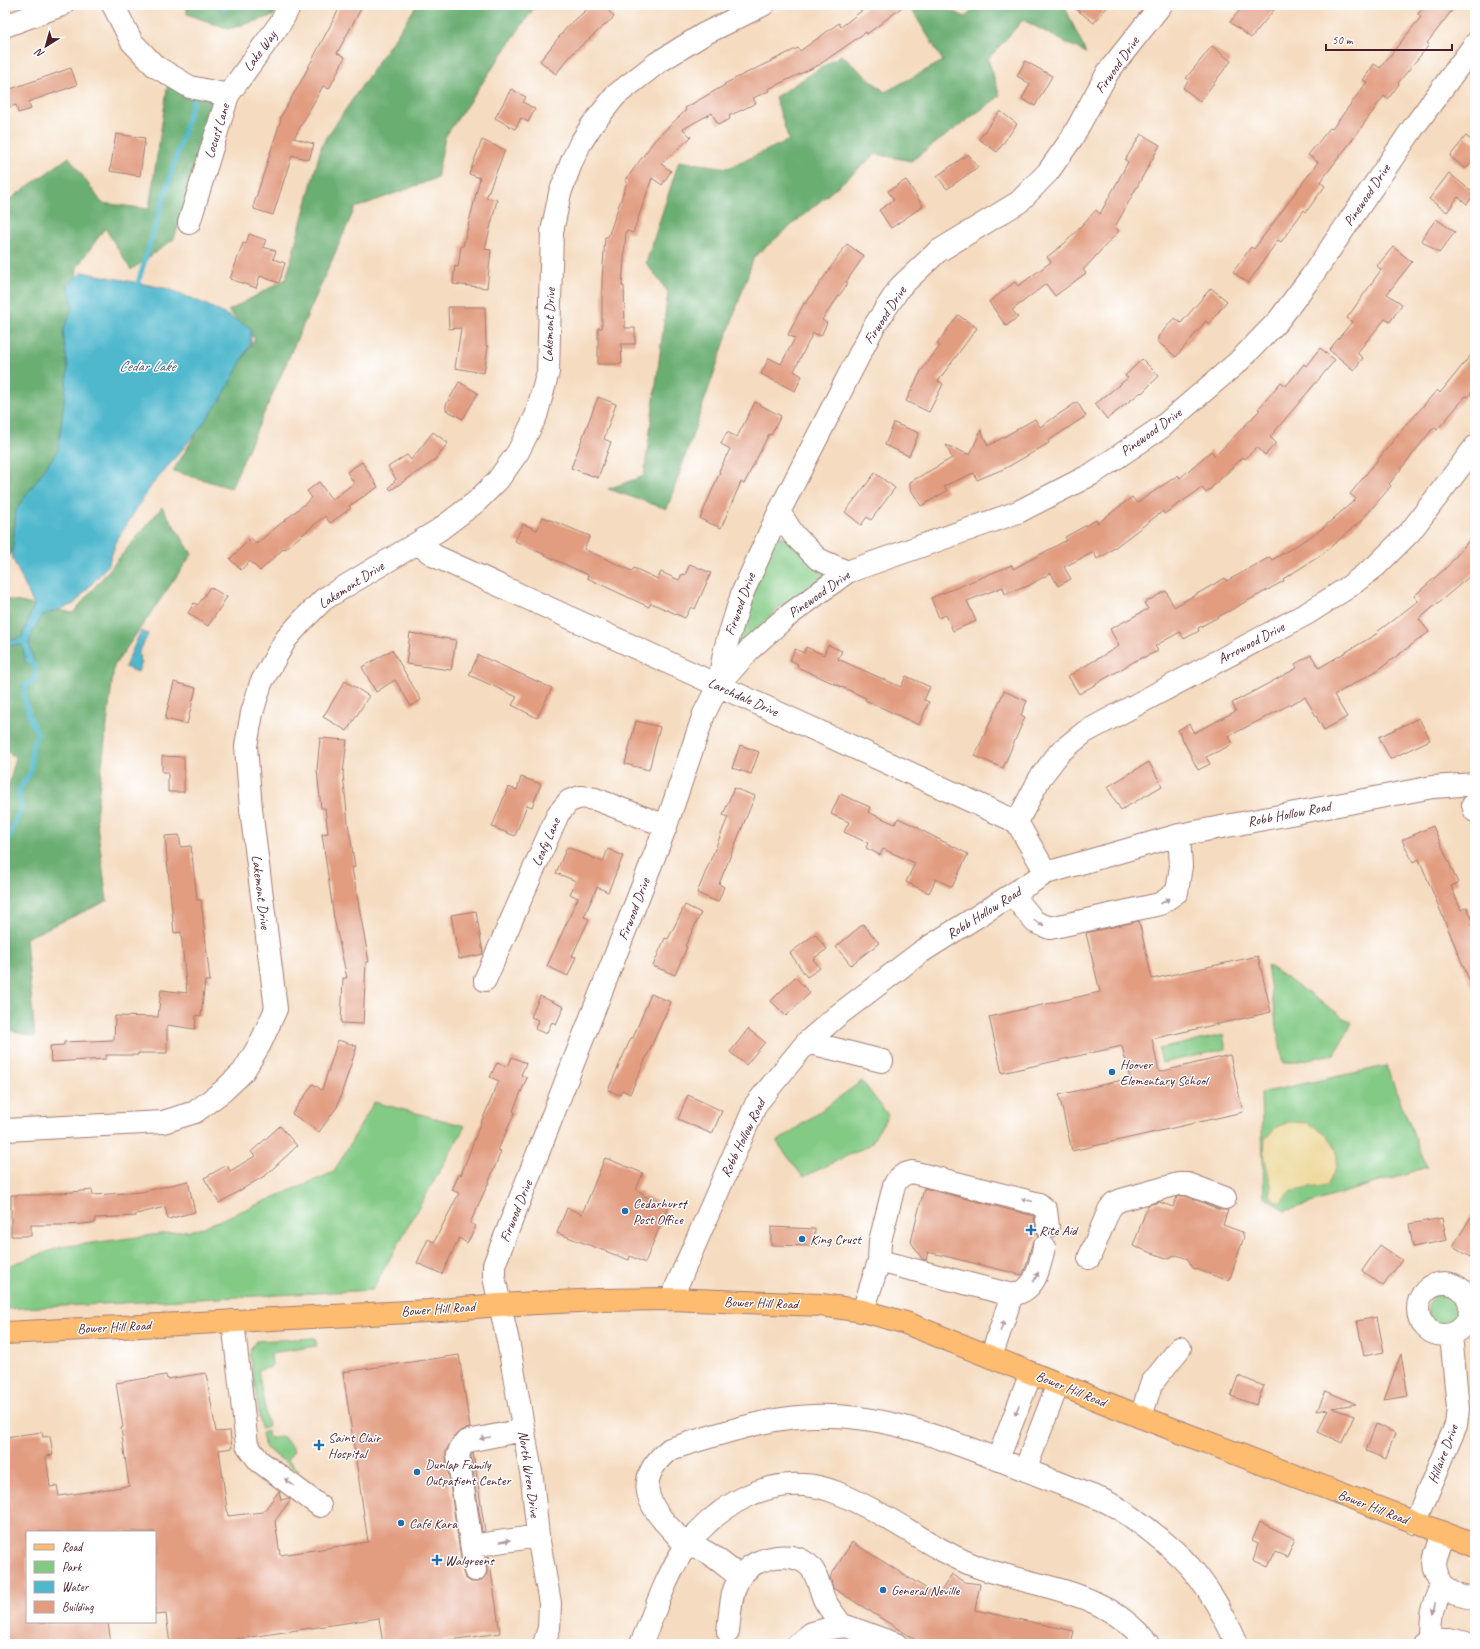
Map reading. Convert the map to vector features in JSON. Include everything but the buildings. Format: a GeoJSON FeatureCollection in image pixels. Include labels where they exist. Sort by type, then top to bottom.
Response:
{"type":"FeatureCollection","features":[{"type":"Feature","properties":{"kind":"main road","name":"Bower Hill Road"},"geometry":{"type":"LineString","coordinates":[[5,1333],[428,1311],[499,1305],[671,1299],[821,1305],[863,1311],[906,1323],[1141,1417],[1475,1545]]}},
{"type":"Feature","properties":{"kind":"street"},"geometry":{"type":"LineString","coordinates":[[5,26],[62,5]]}},
{"type":"Feature","properties":{"kind":"street","name":"Locust Lane"},"geometry":{"type":"LineString","coordinates":[[113,5],[132,42],[155,66],[190,87],[228,95],[189,223]]}},
{"type":"Feature","properties":{"kind":"street","name":"Lake Way"},"geometry":{"type":"LineString","coordinates":[[228,95],[281,22],[290,5]]}},
{"type":"Feature","properties":{"kind":"street","name":"Lakemont Drive"},"geometry":{"type":"LineString","coordinates":[[5,1130],[163,1122],[195,1112],[223,1091],[243,1072],[260,1044],[276,1009],[251,809],[246,746],[252,713],[261,683],[286,639],[324,600],[418,544],[476,502],[498,480],[518,452],[536,416],[548,372],[552,232],[562,186],[572,161],[592,125],[616,96],[657,63],[704,34],[763,5]]}},
{"type":"Feature","properties":{"kind":"street","name":"Firwood Drive"},"geometry":{"type":"LineString","coordinates":[[499,1305],[494,1277],[494,1265],[666,826],[704,714],[718,686],[725,649],[742,594],[779,512],[873,328],[900,288],[937,252],[1019,202],[1048,172],[1072,138],[1108,72],[1161,5]]}},
{"type":"Feature","properties":{"kind":"street","name":"Pinewood Drive"},"geometry":{"type":"LineString","coordinates":[[718,686],[750,649],[780,623],[847,572],[1018,512],[1092,474],[1162,427],[1180,412],[1239,361],[1278,321],[1311,277],[1438,93],[1475,44]]}},
{"type":"Feature","properties":{"kind":"street","name":"Arrowood Drive"},"geometry":{"type":"LineString","coordinates":[[1017,822],[1040,778],[1060,752],[1085,732],[1308,613],[1348,588],[1376,566],[1410,532],[1475,447]]}},
{"type":"Feature","properties":{"kind":"street"},"geometry":{"type":"LineString","coordinates":[[779,512],[794,534],[818,559],[847,572]]}},
{"type":"Feature","properties":{"kind":"street","name":"Larchdale Drive"},"geometry":{"type":"LineString","coordinates":[[418,544],[436,556],[1017,822]]}},
{"type":"Feature","properties":{"kind":"street","name":"Robb Hollow Road"},"geometry":{"type":"LineString","coordinates":[[671,1299],[756,1104],[808,1042],[837,1016],[921,952],[1046,873],[1179,835],[1433,787],[1475,784]]}},
{"type":"Feature","properties":{"kind":"street","name":"Leafy Lane"},"geometry":{"type":"LineString","coordinates":[[485,980],[558,814],[569,801],[581,797],[595,799],[666,826]]}},
{"type":"Feature","properties":{"kind":"street"},"geometry":{"type":"LineString","coordinates":[[1475,803],[1475,811]]}},
{"type":"Feature","properties":{"kind":"street"},"geometry":{"type":"LineString","coordinates":[[1017,822],[1046,873]]}},
{"type":"Feature","properties":{"kind":"street"},"geometry":{"type":"LineString","coordinates":[[1013,895],[1035,922],[1050,928],[1160,904],[1177,892],[1181,866],[1179,835]]}},
{"type":"Feature","properties":{"kind":"street"},"geometry":{"type":"LineString","coordinates":[[808,1042],[882,1061]]}},
{"type":"Feature","properties":{"kind":"street"},"geometry":{"type":"LineString","coordinates":[[863,1311],[879,1261],[880,1241],[896,1181],[906,1173],[912,1172],[1034,1202],[1043,1206],[1046,1210],[1046,1237],[1038,1275],[1024,1289],[1012,1295],[879,1261]]}},
{"type":"Feature","properties":{"kind":"street"},"geometry":{"type":"LineString","coordinates":[[1089,1258],[1109,1210],[1114,1203],[1178,1184],[1188,1184],[1225,1198]]}},
{"type":"Feature","properties":{"kind":"street"},"geometry":{"type":"LineString","coordinates":[[991,1357],[1012,1295]]}},
{"type":"Feature","properties":{"kind":"street","name":"North Wren Drive"},"geometry":{"type":"LineString","coordinates":[[499,1305],[532,1478],[538,1536],[550,1603],[549,1628],[544,1644]]}},
{"type":"Feature","properties":{"kind":"street"},"geometry":{"type":"LineString","coordinates":[[233,1321],[247,1444],[260,1461],[320,1506]]}},
{"type":"Feature","properties":{"kind":"street","name":"Hillaire Drive"},"geometry":{"type":"LineString","coordinates":[[1415,1523],[1456,1426],[1458,1408],[1451,1335]]}},
{"type":"Feature","properties":{"kind":"street"},"geometry":{"type":"LineString","coordinates":[[1141,1417],[1151,1384],[1180,1348]]}},
{"type":"Feature","properties":{"kind":"street"},"geometry":{"type":"LineString","coordinates":[[998,1459],[1031,1373]]}},
{"type":"Feature","properties":{"kind":"street"},"geometry":{"type":"LineString","coordinates":[[1025,1470],[1058,1384]]}},
{"type":"Feature","properties":{"kind":"street"},"geometry":{"type":"LineString","coordinates":[[739,1576],[704,1551],[687,1545],[660,1517],[652,1506],[648,1494],[648,1480],[652,1468],[660,1457],[670,1449],[750,1425],[787,1417],[830,1416],[880,1420],[906,1426],[998,1459],[1107,1502],[1145,1527],[1174,1551],[1199,1578],[1224,1616],[1237,1644]]}},
{"type":"Feature","properties":{"kind":"street"},"geometry":{"type":"LineString","coordinates":[[476,1570],[458,1455],[461,1447],[468,1442],[523,1430]]}},
{"type":"Feature","properties":{"kind":"street"},"geometry":{"type":"LineString","coordinates":[[641,1644],[673,1568],[687,1545],[712,1518],[735,1502],[760,1490],[784,1485],[806,1485],[835,1492],[867,1507],[957,1558],[979,1567],[1084,1597],[1107,1609],[1129,1625],[1148,1644]]}},
{"type":"Feature","properties":{"kind":"street"},"geometry":{"type":"LineString","coordinates":[[1443,1534],[1434,1558],[1434,1568],[1437,1578],[1443,1586],[1452,1592],[1475,1598]]}},
{"type":"Feature","properties":{"kind":"street"},"geometry":{"type":"LineString","coordinates":[[472,1546],[538,1536]]}},
{"type":"Feature","properties":{"kind":"street"},"geometry":{"type":"LineString","coordinates":[[728,1632],[733,1595],[739,1576],[750,1566],[763,1559],[778,1556],[793,1557],[807,1563],[817,1577],[820,1591],[826,1603],[842,1626]]}},
{"type":"Feature","properties":{"kind":"street"},"geometry":{"type":"LineString","coordinates":[[1443,1586],[1434,1605],[1428,1642],[1449,1640],[1464,1644]]}},
{"type":"Feature","properties":{"kind":"street"},"geometry":{"type":"LineString","coordinates":[[805,1638],[826,1603]]}},
{"type":"Feature","properties":{"kind":"street"},"geometry":{"type":"LineString","coordinates":[[805,1638],[846,1626],[896,1644]]}},
{"type":"Feature","properties":{"kind":"green space"},"geometry":{"type":"Polygon","coordinates":[[[187,5],[279,5],[273,16],[228,29],[187,14],[187,5]]]}},
{"type":"Feature","properties":{"kind":"green space"},"geometry":{"type":"Polygon","coordinates":[[[417,5],[536,5],[445,137],[437,178],[355,208],[231,488],[173,471],[255,339],[228,311],[286,279],[322,144],[417,5]]]}},
{"type":"Feature","properties":{"kind":"green space"},"geometry":{"type":"Polygon","coordinates":[[[909,5],[936,5],[966,17],[976,5],[1064,5],[1086,53],[1023,20],[988,59],[1000,96],[911,161],[876,154],[754,257],[667,509],[608,489],[644,476],[668,292],[646,263],[679,161],[728,168],[789,140],[775,97],[841,55],[885,92],[943,61],[909,5]]]}},
{"type":"Feature","properties":{"kind":"green space"},"geometry":{"type":"Polygon","coordinates":[[[168,83],[222,101],[174,239],[131,270],[105,228],[77,267],[69,451],[5,563],[5,194],[10,199],[69,157],[102,203],[149,209],[168,83]]]}},
{"type":"Feature","properties":{"kind":"green space"},"geometry":{"type":"Polygon","coordinates":[[[162,507],[192,554],[114,666],[96,816],[107,901],[26,938],[35,1037],[5,1029],[5,800],[16,757],[5,751],[5,599],[73,613],[162,507]]]}},
{"type":"Feature","properties":{"kind":"green space"},"geometry":{"type":"Polygon","coordinates":[[[775,536],[786,537],[825,572],[825,576],[779,608],[739,647],[735,643],[775,536]]]}},
{"type":"Feature","properties":{"kind":"green space"},"geometry":{"type":"Polygon","coordinates":[[[1267,965],[1352,1023],[1334,1054],[1283,1064],[1267,965]]]}},
{"type":"Feature","properties":{"kind":"green space"},"geometry":{"type":"Polygon","coordinates":[[[1223,1035],[1226,1049],[1162,1063],[1159,1049],[1223,1035]]]}},
{"type":"Feature","properties":{"kind":"green space"},"geometry":{"type":"Polygon","coordinates":[[[1386,1066],[1427,1167],[1285,1211],[1264,1196],[1261,1093],[1386,1066]]]}},
{"type":"Feature","properties":{"kind":"green space"},"geometry":{"type":"Polygon","coordinates":[[[862,1081],[888,1115],[870,1145],[803,1177],[777,1142],[862,1081]]]}},
{"type":"Feature","properties":{"kind":"green space"},"geometry":{"type":"Polygon","coordinates":[[[374,1102],[465,1126],[372,1290],[5,1309],[5,1267],[61,1247],[199,1229],[334,1172],[374,1102]]]}},
{"type":"Feature","properties":{"kind":"green space"},"geometry":{"type":"Polygon","coordinates":[[[1441,1293],[1447,1293],[1456,1297],[1460,1309],[1456,1321],[1447,1325],[1441,1325],[1432,1321],[1428,1312],[1428,1306],[1432,1297],[1441,1293]]]}},
{"type":"Feature","properties":{"kind":"green space"},"geometry":{"type":"Polygon","coordinates":[[[315,1338],[317,1346],[271,1353],[272,1365],[269,1368],[258,1370],[268,1426],[261,1428],[250,1355],[251,1348],[257,1341],[315,1338]]]}},
{"type":"Feature","properties":{"kind":"green space"},"geometry":{"type":"Polygon","coordinates":[[[268,1431],[269,1438],[284,1437],[294,1451],[287,1460],[299,1470],[297,1471],[266,1448],[262,1433],[268,1431]]]}},
{"type":"Feature","properties":{"kind":"sand"},"geometry":{"type":"Polygon","coordinates":[[[1289,1122],[1308,1123],[1325,1133],[1337,1150],[1336,1168],[1327,1185],[1292,1191],[1288,1193],[1280,1203],[1269,1196],[1271,1185],[1264,1154],[1265,1139],[1275,1128],[1289,1122]]]}},
{"type":"Feature","properties":{"kind":"water","name":"Cedar Lake"},"geometry":{"type":"Polygon","coordinates":[[[82,272],[169,289],[207,305],[251,328],[251,343],[221,399],[197,432],[151,486],[117,540],[108,565],[74,604],[43,615],[34,629],[29,643],[35,665],[25,663],[22,645],[5,645],[5,643],[22,637],[34,605],[12,557],[16,510],[58,450],[68,369],[63,332],[73,306],[68,286],[82,272]]]}},
{"type":"Feature","properties":{"kind":"water"},"geometry":{"type":"Polygon","coordinates":[[[141,631],[148,634],[138,655],[141,656],[139,661],[142,662],[138,672],[125,667],[141,631]]]}},
{"type":"Feature","properties":{"kind":"waterway"},"geometry":{"type":"LineString","coordinates":[[224,9],[225,5]]}},
{"type":"Feature","properties":{"kind":"waterway"},"geometry":{"type":"LineString","coordinates":[[138,283],[195,95]]}},
{"type":"Feature","properties":{"kind":"waterway"},"geometry":{"type":"LineString","coordinates":[[5,842],[8,840],[21,808],[19,790],[31,772],[32,747],[38,734],[31,721],[24,697],[26,685],[35,680],[35,665]]}},
{"type":"Feature","properties":{"kind":"place","name":"Hoover Elementary School"},"geometry":{"type":"Point","coordinates":[1112,1072]}},
{"type":"Feature","properties":{"kind":"place","name":"Cedarhurst Post Office"},"geometry":{"type":"Point","coordinates":[625,1211]}},
{"type":"Feature","properties":{"kind":"place","name":"Rite Aid"},"geometry":{"type":"Point","coordinates":[1031,1230]}},
{"type":"Feature","properties":{"kind":"place","name":"King Crust"},"geometry":{"type":"Point","coordinates":[802,1239]}},
{"type":"Feature","properties":{"kind":"place","name":"Saint Clair Hospital"},"geometry":{"type":"Point","coordinates":[319,1445]}},
{"type":"Feature","properties":{"kind":"place","name":"Dunlap Family Outpatient Center"},"geometry":{"type":"Point","coordinates":[417,1472]}},
{"type":"Feature","properties":{"kind":"place","name":"Café Kara"},"geometry":{"type":"Point","coordinates":[401,1523]}},
{"type":"Feature","properties":{"kind":"place","name":"Walgreens"},"geometry":{"type":"Point","coordinates":[437,1560]}},
{"type":"Feature","properties":{"kind":"place","name":"General Neville"},"geometry":{"type":"Point","coordinates":[883,1590]}}]}
